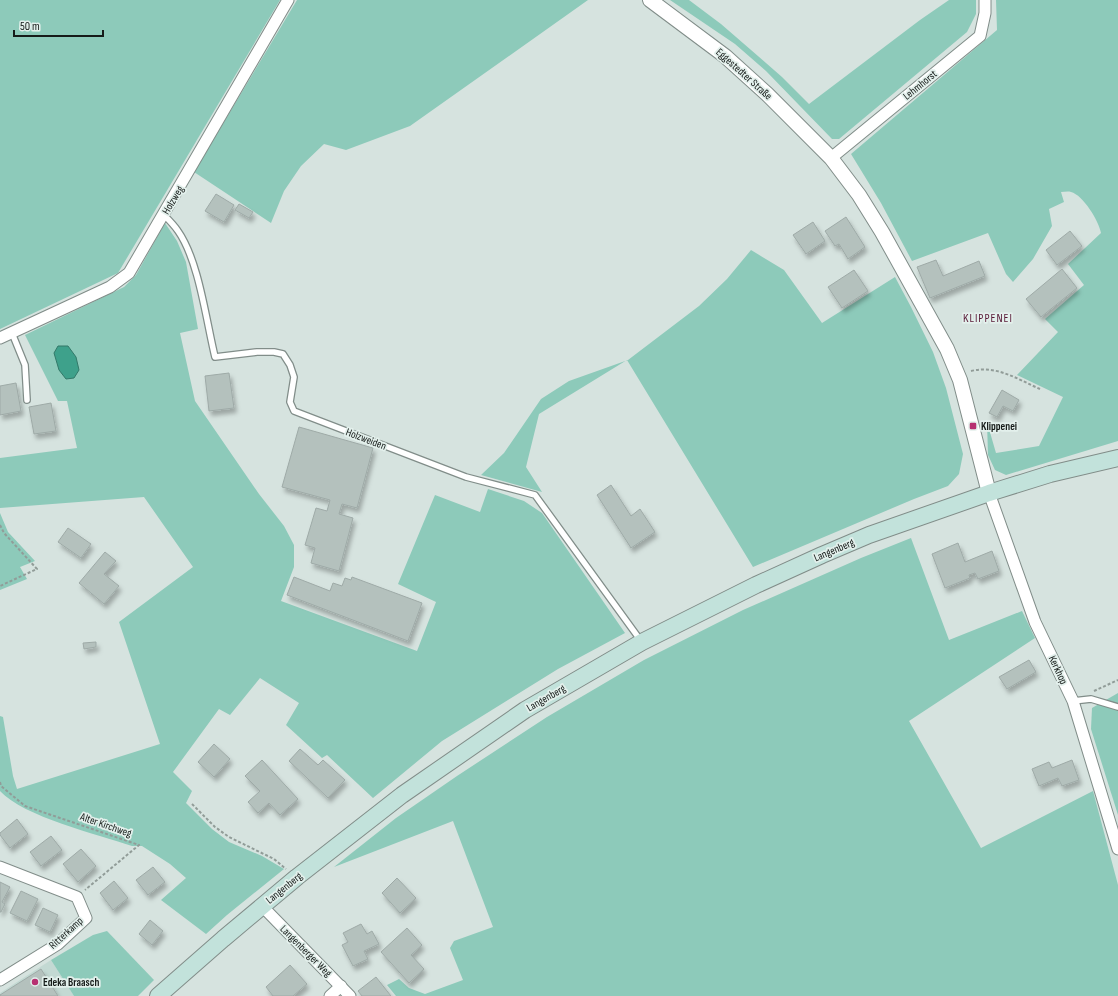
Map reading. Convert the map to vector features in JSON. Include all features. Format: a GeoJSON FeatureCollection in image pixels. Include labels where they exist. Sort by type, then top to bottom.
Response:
{"type":"FeatureCollection","features":[{"type":"Feature","properties":{"kind":"main road","name":"Langenberg"},"geometry":{"type":"LineString","coordinates":[[158,996],[297,877],[402,795],[519,715],[642,642],[756,585],[869,535],[989,493],[1050,474],[1118,458]]}},
{"type":"Feature","properties":{"kind":"street","name":"Holzweg"},"geometry":{"type":"LineString","coordinates":[[0,338],[110,286],[129,273],[288,0]]}},
{"type":"Feature","properties":{"kind":"street","name":"Eggestedter Straße"},"geometry":{"type":"LineString","coordinates":[[650,0],[725,56],[767,94],[831,158]]}},
{"type":"Feature","properties":{"kind":"street","name":"Lehmhorst"},"geometry":{"type":"LineString","coordinates":[[831,158],[980,36],[985,13],[985,0]]}},
{"type":"Feature","properties":{"kind":"street"},"geometry":{"type":"LineString","coordinates":[[831,158],[860,195],[947,349],[958,375],[975,432],[989,493]]}},
{"type":"Feature","properties":{"kind":"street","name":"Kerkhop"},"geometry":{"type":"LineString","coordinates":[[989,493],[1035,622],[1073,701],[1118,849]]}},
{"type":"Feature","properties":{"kind":"street"},"geometry":{"type":"LineString","coordinates":[[0,867],[77,897]]}},
{"type":"Feature","properties":{"kind":"street","name":"Ritterkamp"},"geometry":{"type":"LineString","coordinates":[[0,980],[58,944],[86,918],[77,897]]}},
{"type":"Feature","properties":{"kind":"street","name":"Langenberger Weg"},"geometry":{"type":"LineString","coordinates":[[262,906],[350,996]]}},
{"type":"Feature","properties":{"kind":"street"},"geometry":{"type":"LineString","coordinates":[[330,996],[341,986]]}},
{"type":"Feature","properties":{"kind":"lane","name":"Holzweiden"},"geometry":{"type":"LineString","coordinates":[[164,215],[178,230],[189,251],[199,284],[215,357],[257,352],[274,352],[283,354],[290,365],[294,377],[290,402],[294,411],[466,477],[535,495],[642,642]]}},
{"type":"Feature","properties":{"kind":"lane"},"geometry":{"type":"LineString","coordinates":[[12,333],[24,365],[27,400]]}},
{"type":"Feature","properties":{"kind":"lane"},"geometry":{"type":"LineString","coordinates":[[1073,701],[1091,699],[1118,707]]}},
{"type":"Feature","properties":{"kind":"path"},"geometry":{"type":"LineString","coordinates":[[958,375],[981,369],[997,370],[1040,390]]}},
{"type":"Feature","properties":{"kind":"path"},"geometry":{"type":"LineString","coordinates":[[0,525],[4,533],[37,569],[0,586]]}},
{"type":"Feature","properties":{"kind":"path","name":"Alter Kirchweg"},"geometry":{"type":"LineString","coordinates":[[0,782],[1,786],[25,806],[139,845],[77,897]]}},
{"type":"Feature","properties":{"kind":"path"},"geometry":{"type":"LineString","coordinates":[[192,804],[215,828],[229,838],[274,859],[297,877]]}},
{"type":"Feature","properties":{"kind":"shaded area"},"geometry":{"type":"Polygon","coordinates":[[[0,0],[280,0],[118,273],[0,329],[0,0]]]}},
{"type":"Feature","properties":{"kind":"shaded area"},"geometry":{"type":"Polygon","coordinates":[[[297,0],[588,0],[410,126],[346,150],[324,144],[301,166],[284,191],[271,223],[194,172],[297,0]]]}},
{"type":"Feature","properties":{"kind":"shaded area"},"geometry":{"type":"Polygon","coordinates":[[[670,0],[689,0],[721,24],[782,77],[809,104],[920,20],[949,0],[976,0],[976,14],[967,32],[839,139],[832,139],[766,71],[735,44],[670,0]]]}},
{"type":"Feature","properties":{"kind":"shaded area"},"geometry":{"type":"Polygon","coordinates":[[[996,0],[1118,0],[1118,441],[1006,475],[995,470],[988,455],[987,422],[996,453],[1039,446],[1063,397],[1017,375],[1058,332],[1045,319],[1084,285],[1068,264],[1101,233],[1100,228],[1090,209],[1076,194],[1071,192],[1061,192],[1064,202],[1049,209],[1052,226],[1033,259],[1013,282],[1006,274],[988,233],[912,261],[881,203],[851,154],[997,30],[996,0]]]}},
{"type":"Feature","properties":{"kind":"shaded area"},"geometry":{"type":"Polygon","coordinates":[[[165,223],[177,241],[186,262],[198,329],[180,333],[195,401],[259,494],[284,526],[294,545],[294,567],[281,601],[417,651],[436,602],[398,584],[435,495],[480,512],[488,489],[524,501],[542,513],[625,633],[558,669],[442,741],[373,798],[327,755],[322,758],[286,725],[299,703],[260,678],[230,715],[219,709],[173,772],[192,791],[186,803],[212,829],[229,842],[262,856],[284,869],[206,934],[161,900],[186,878],[170,864],[142,846],[132,846],[43,817],[11,800],[0,791],[0,716],[3,717],[13,776],[17,789],[160,744],[119,622],[193,567],[144,497],[0,508],[0,458],[77,448],[67,401],[58,401],[25,335],[124,287],[136,275],[165,223]]]}},
{"type":"Feature","properties":{"kind":"shaded area"},"geometry":{"type":"Polygon","coordinates":[[[751,250],[784,270],[822,323],[895,277],[933,352],[946,388],[963,454],[959,474],[948,486],[753,567],[627,360],[699,306],[727,279],[751,250]]]}},
{"type":"Feature","properties":{"kind":"shaded area"},"geometry":{"type":"Polygon","coordinates":[[[58,346],[68,346],[76,357],[79,370],[74,378],[66,379],[59,370],[54,353],[58,346]]]}},
{"type":"Feature","properties":{"kind":"shaded area"},"geometry":{"type":"Polygon","coordinates":[[[626,361],[539,414],[526,467],[542,492],[481,475],[504,453],[541,399],[569,381],[626,361]]]}},
{"type":"Feature","properties":{"kind":"shaded area"},"geometry":{"type":"Polygon","coordinates":[[[0,513],[8,532],[35,561],[20,567],[27,579],[0,590],[0,513]]]}},
{"type":"Feature","properties":{"kind":"shaded area"},"geometry":{"type":"Polygon","coordinates":[[[911,538],[949,640],[1022,611],[1035,638],[909,721],[981,848],[1093,791],[1118,885],[1118,996],[396,996],[387,985],[399,979],[409,988],[425,994],[463,980],[450,948],[454,941],[493,927],[453,821],[334,867],[396,818],[457,776],[547,717],[644,660],[743,610],[861,558],[911,538]]]}},
{"type":"Feature","properties":{"kind":"shaded area"},"geometry":{"type":"Polygon","coordinates":[[[1118,693],[1118,815],[1091,729],[1092,708],[1118,693]]]}},
{"type":"Feature","properties":{"kind":"shaded area"},"geometry":{"type":"Polygon","coordinates":[[[107,931],[154,980],[138,996],[74,996],[51,960],[93,935],[107,931]]]}},
{"type":"Feature","properties":{"kind":"shaded area"},"geometry":{"type":"Polygon","coordinates":[[[51,960],[74,996],[0,996],[0,993],[51,960]]]}},
{"type":"Feature","properties":{"kind":"building"},"geometry":{"type":"Polygon","coordinates":[[[216,194],[234,205],[224,222],[205,211],[216,194]]]}},
{"type":"Feature","properties":{"kind":"building"},"geometry":{"type":"Polygon","coordinates":[[[239,204],[253,212],[249,218],[235,210],[239,204]]]}},
{"type":"Feature","properties":{"kind":"building"},"geometry":{"type":"Polygon","coordinates":[[[846,217],[865,247],[848,259],[839,244],[835,246],[825,231],[846,217]]]}},
{"type":"Feature","properties":{"kind":"building"},"geometry":{"type":"Polygon","coordinates":[[[813,222],[825,241],[806,254],[793,235],[813,222]]]}},
{"type":"Feature","properties":{"kind":"building"},"geometry":{"type":"Polygon","coordinates":[[[1070,231],[1082,246],[1057,265],[1046,250],[1070,231]]]}},
{"type":"Feature","properties":{"kind":"building"},"geometry":{"type":"Polygon","coordinates":[[[936,260],[943,276],[979,261],[985,276],[930,298],[917,267],[936,260]]]}},
{"type":"Feature","properties":{"kind":"building"},"geometry":{"type":"Polygon","coordinates":[[[1062,269],[1077,288],[1041,317],[1026,299],[1062,269]]]}},
{"type":"Feature","properties":{"kind":"building"},"geometry":{"type":"Polygon","coordinates":[[[854,270],[868,291],[842,308],[828,287],[854,270]]]}},
{"type":"Feature","properties":{"kind":"building"},"geometry":{"type":"Polygon","coordinates":[[[229,373],[234,408],[209,411],[205,376],[229,373]]]}},
{"type":"Feature","properties":{"kind":"building"},"geometry":{"type":"Polygon","coordinates":[[[16,383],[21,411],[0,415],[0,386],[16,383]]]}},
{"type":"Feature","properties":{"kind":"building"},"geometry":{"type":"Polygon","coordinates":[[[1002,390],[1019,400],[1013,411],[1003,406],[997,417],[989,413],[1002,390]]]}},
{"type":"Feature","properties":{"kind":"building"},"geometry":{"type":"Polygon","coordinates":[[[51,403],[56,431],[34,434],[29,407],[51,403]]]}},
{"type":"Feature","properties":{"kind":"building"},"geometry":{"type":"Polygon","coordinates":[[[299,427],[373,448],[357,508],[342,504],[339,514],[353,518],[339,571],[311,563],[315,548],[305,545],[316,508],[327,511],[330,500],[282,487],[299,427]]]}},
{"type":"Feature","properties":{"kind":"building"},"geometry":{"type":"Polygon","coordinates":[[[611,485],[631,516],[640,509],[655,532],[631,548],[597,495],[611,485]]]}},
{"type":"Feature","properties":{"kind":"building"},"geometry":{"type":"Polygon","coordinates":[[[68,528],[91,544],[81,558],[58,542],[68,528]]]}},
{"type":"Feature","properties":{"kind":"building"},"geometry":{"type":"Polygon","coordinates":[[[958,543],[965,562],[992,551],[999,571],[978,579],[975,573],[969,575],[970,578],[945,588],[932,554],[958,543]]]}},
{"type":"Feature","properties":{"kind":"building"},"geometry":{"type":"Polygon","coordinates":[[[105,552],[116,561],[104,574],[119,586],[104,604],[79,583],[105,552]]]}},
{"type":"Feature","properties":{"kind":"building"},"geometry":{"type":"Polygon","coordinates":[[[294,577],[330,591],[333,583],[342,586],[345,578],[351,580],[352,577],[422,603],[408,641],[287,595],[294,577]]]}},
{"type":"Feature","properties":{"kind":"building"},"geometry":{"type":"Polygon","coordinates":[[[96,642],[96,647],[84,649],[83,643],[96,642]]]}},
{"type":"Feature","properties":{"kind":"building"},"geometry":{"type":"Polygon","coordinates":[[[1029,660],[1036,672],[1007,689],[999,677],[1029,660]]]}},
{"type":"Feature","properties":{"kind":"building"},"geometry":{"type":"Polygon","coordinates":[[[214,744],[230,759],[214,777],[198,762],[214,744]]]}},
{"type":"Feature","properties":{"kind":"building"},"geometry":{"type":"Polygon","coordinates":[[[300,749],[318,765],[323,760],[345,780],[328,798],[289,761],[300,749]]]}},
{"type":"Feature","properties":{"kind":"building"},"geometry":{"type":"Polygon","coordinates":[[[262,760],[298,799],[280,815],[269,803],[258,813],[248,802],[260,791],[245,776],[262,760]]]}},
{"type":"Feature","properties":{"kind":"building"},"geometry":{"type":"Polygon","coordinates":[[[1072,760],[1079,780],[1062,786],[1058,778],[1039,786],[1032,769],[1049,762],[1052,768],[1072,760]]]}},
{"type":"Feature","properties":{"kind":"building"},"geometry":{"type":"Polygon","coordinates":[[[17,819],[28,834],[10,848],[0,833],[17,819]]]}},
{"type":"Feature","properties":{"kind":"building"},"geometry":{"type":"Polygon","coordinates":[[[51,836],[62,850],[41,866],[30,852],[51,836]]]}},
{"type":"Feature","properties":{"kind":"building"},"geometry":{"type":"Polygon","coordinates":[[[81,849],[96,866],[78,882],[63,864],[81,849]]]}},
{"type":"Feature","properties":{"kind":"building"},"geometry":{"type":"Polygon","coordinates":[[[153,867],[165,882],[148,895],[136,880],[153,867]]]}},
{"type":"Feature","properties":{"kind":"building"},"geometry":{"type":"Polygon","coordinates":[[[397,878],[416,898],[400,913],[382,893],[397,878]]]}},
{"type":"Feature","properties":{"kind":"building"},"geometry":{"type":"Polygon","coordinates":[[[114,881],[128,898],[113,910],[100,893],[114,881]]]}},
{"type":"Feature","properties":{"kind":"building"},"geometry":{"type":"Polygon","coordinates":[[[0,882],[10,887],[2,902],[5,904],[1,912],[0,912],[0,882]]]}},
{"type":"Feature","properties":{"kind":"building"},"geometry":{"type":"Polygon","coordinates":[[[21,891],[38,899],[27,921],[10,913],[21,891]]]}},
{"type":"Feature","properties":{"kind":"building"},"geometry":{"type":"Polygon","coordinates":[[[43,908],[58,915],[50,932],[35,925],[43,908]]]}},
{"type":"Feature","properties":{"kind":"building"},"geometry":{"type":"Polygon","coordinates":[[[150,920],[163,931],[152,945],[139,934],[150,920]]]}},
{"type":"Feature","properties":{"kind":"building"},"geometry":{"type":"Polygon","coordinates":[[[361,924],[367,934],[372,931],[379,944],[364,951],[368,959],[353,966],[342,945],[348,942],[343,933],[361,924]]]}},
{"type":"Feature","properties":{"kind":"building"},"geometry":{"type":"Polygon","coordinates":[[[407,928],[422,945],[411,955],[424,969],[409,983],[381,952],[407,928]]]}},
{"type":"Feature","properties":{"kind":"building"},"geometry":{"type":"Polygon","coordinates":[[[290,965],[307,984],[293,996],[273,996],[266,987],[290,965]]]}},
{"type":"Feature","properties":{"kind":"building","name":"Edeka Braasch"},"geometry":{"type":"Polygon","coordinates":[[[41,969],[58,996],[0,996],[0,995],[41,969]]]}},
{"type":"Feature","properties":{"kind":"building"},"geometry":{"type":"Polygon","coordinates":[[[376,977],[391,996],[362,996],[358,991],[376,977]]]}},
{"type":"Feature","properties":{"kind":"place","name":"Klippenei"},"geometry":{"type":"Point","coordinates":[973,426]}},
{"type":"Feature","properties":{"kind":"place","name":"Edeka Braasch"},"geometry":{"type":"Point","coordinates":[35,982]}},
{"type":"Feature","properties":{"kind":"district","name":"KLIPPENEI"},"geometry":{"type":"Point","coordinates":[988,318]}}]}
